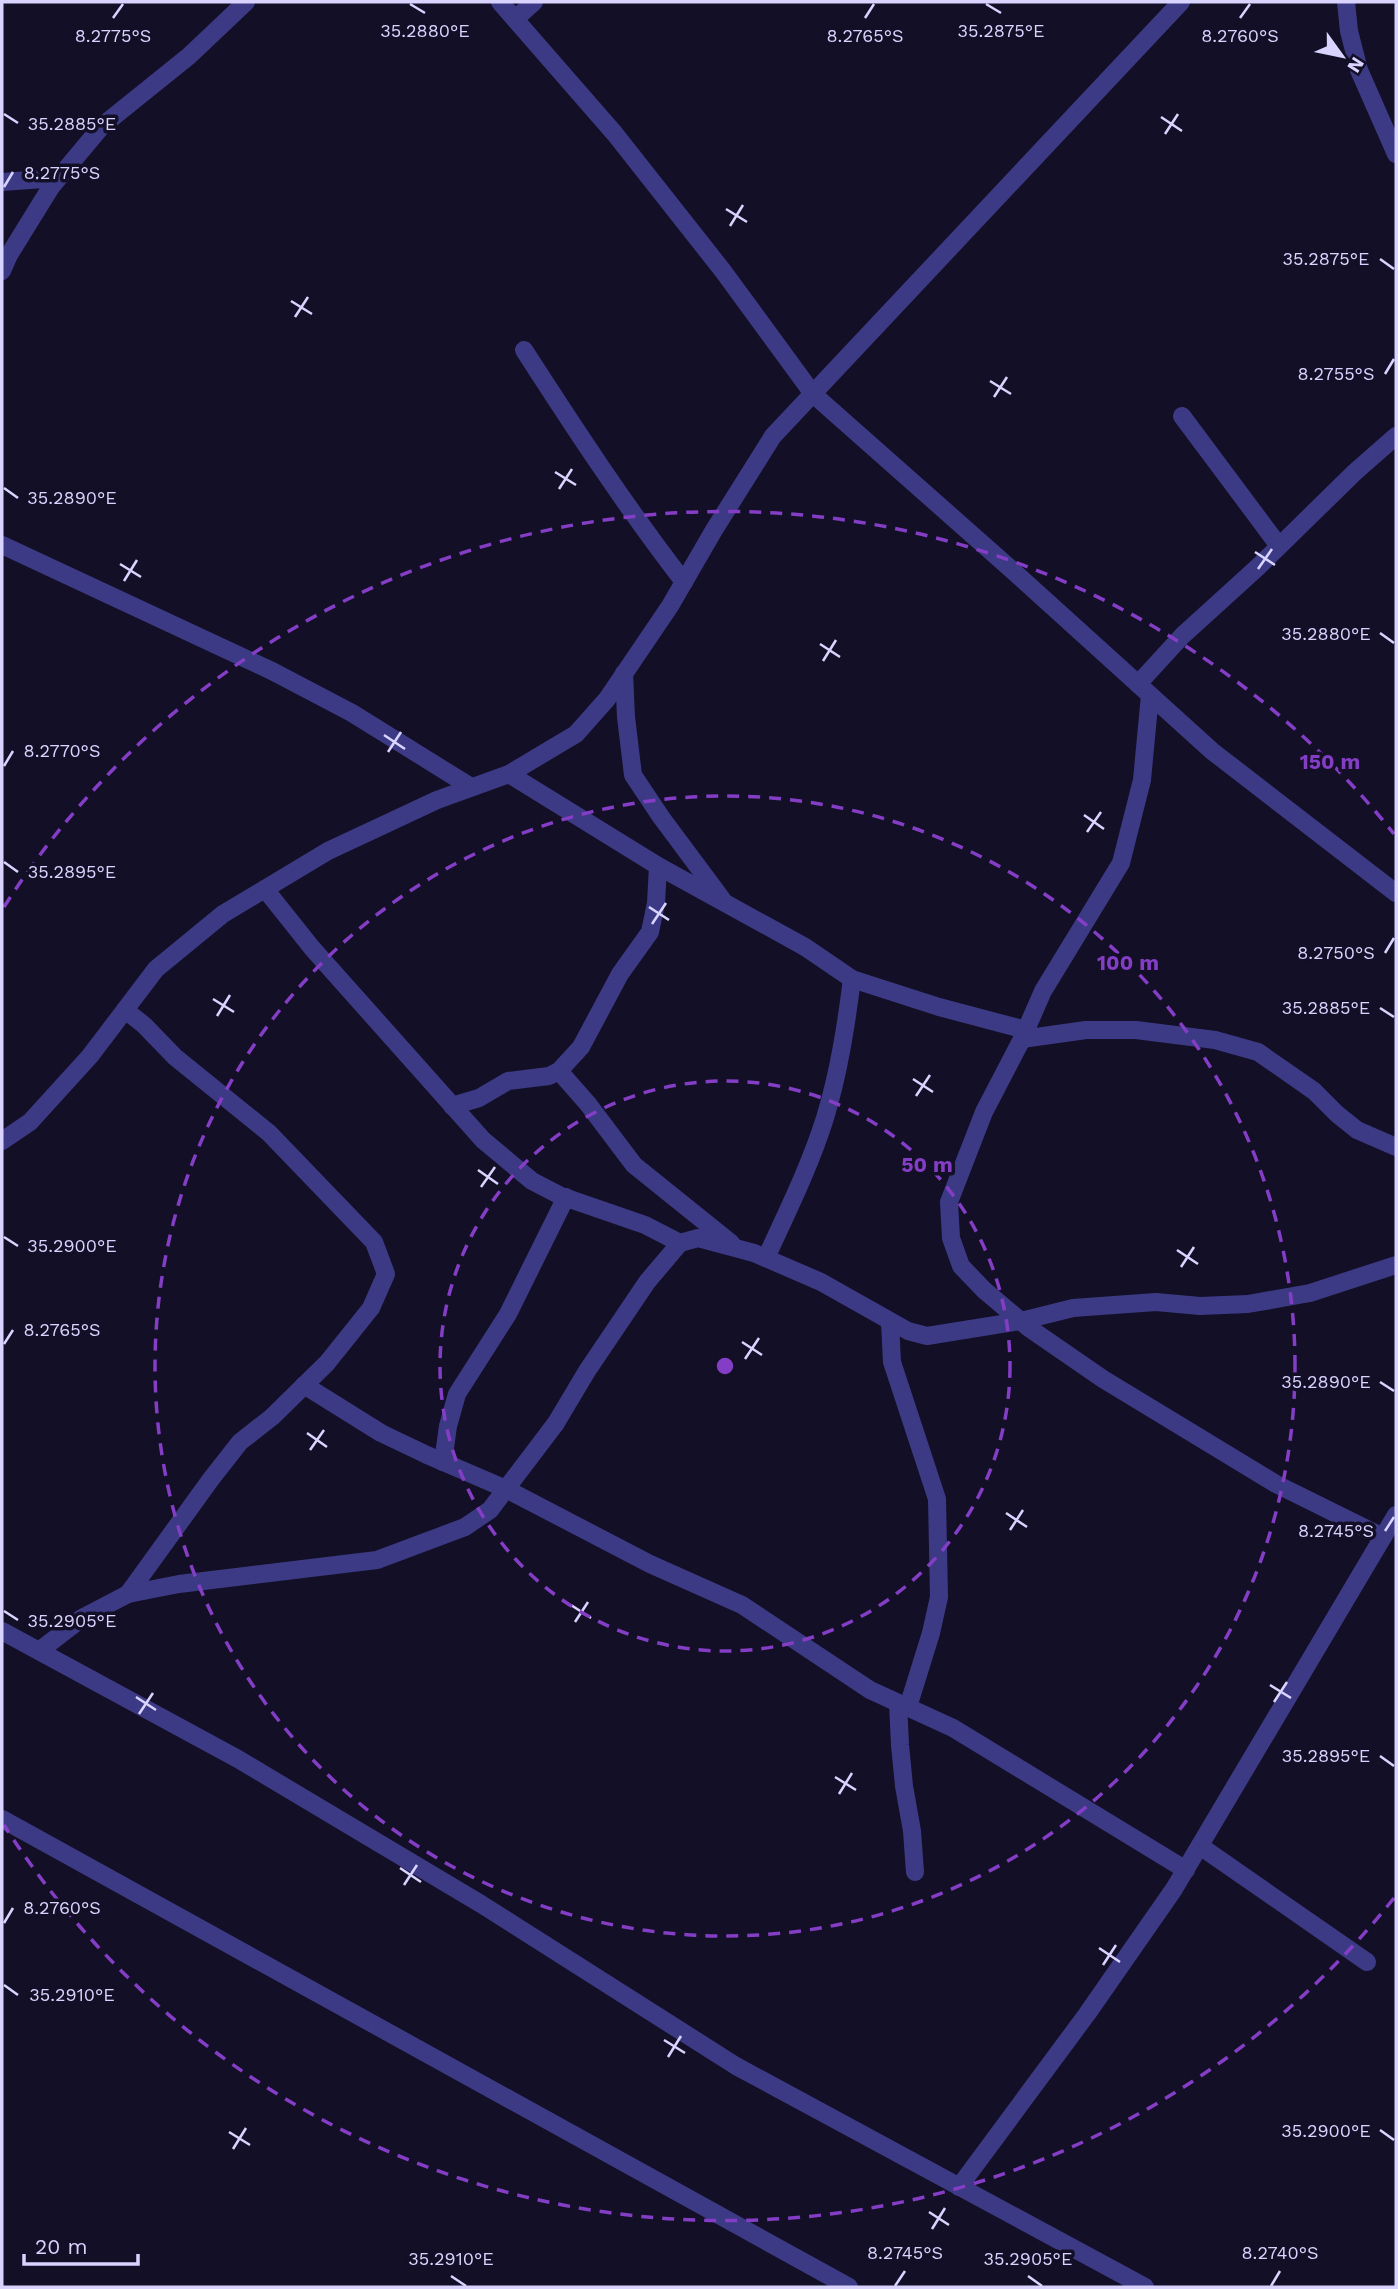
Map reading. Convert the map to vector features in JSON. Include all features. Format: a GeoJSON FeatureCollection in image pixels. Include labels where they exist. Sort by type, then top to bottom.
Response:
{"type":"FeatureCollection","features":[{"type":"Feature","properties":{"kind":"street"},"geometry":{"type":"LineString","coordinates":[[2,271],[9,255],[58,178],[102,126],[189,56],[246,2]]}},
{"type":"Feature","properties":{"kind":"street"},"geometry":{"type":"LineString","coordinates":[[500,2],[615,134],[723,271],[813,394],[1212,751],[1396,893]]}},
{"type":"Feature","properties":{"kind":"street"},"geometry":{"type":"LineString","coordinates":[[515,19],[534,2]]}},
{"type":"Feature","properties":{"kind":"street"},"geometry":{"type":"LineString","coordinates":[[2,1141],[30,1122],[90,1056],[156,969],[223,914],[328,851],[437,800],[509,774],[576,734],[607,699],[684,582],[773,436],[1181,2]]}},
{"type":"Feature","properties":{"kind":"street"},"geometry":{"type":"LineString","coordinates":[[1346,2],[1349,31],[1359,71],[1396,154]]}},
{"type":"Feature","properties":{"kind":"street"},"geometry":{"type":"LineString","coordinates":[[2,182],[58,178]]}},
{"type":"Feature","properties":{"kind":"street"},"geometry":{"type":"LineString","coordinates":[[524,350],[593,458],[684,582]]}},
{"type":"Feature","properties":{"kind":"street"},"geometry":{"type":"LineString","coordinates":[[1182,416],[1279,546]]}},
{"type":"Feature","properties":{"kind":"street"},"geometry":{"type":"LineString","coordinates":[[1383,1537],[1276,1484],[1103,1379],[1021,1321],[984,1290],[961,1265],[951,1238],[949,1202],[984,1112],[1044,991],[1121,863],[1142,780],[1144,690],[1182,636],[1396,436]]}},
{"type":"Feature","properties":{"kind":"street"},"geometry":{"type":"LineString","coordinates":[[2,545],[272,671],[352,713],[471,787]]}},
{"type":"Feature","properties":{"kind":"street"},"geometry":{"type":"LineString","coordinates":[[624,673],[633,775],[726,904]]}},
{"type":"Feature","properties":{"kind":"street"},"geometry":{"type":"LineString","coordinates":[[509,774],[658,866],[805,947],[852,979],[1024,1034],[1136,1030],[1215,1040],[1258,1052],[1314,1091],[1357,1130],[1396,1147]]}},
{"type":"Feature","properties":{"kind":"street"},"geometry":{"type":"LineString","coordinates":[[452,1106],[479,1098],[508,1081],[549,1076],[559,1071],[581,1047],[620,974],[650,932],[656,903],[658,866]]}},
{"type":"Feature","properties":{"kind":"street"},"geometry":{"type":"LineString","coordinates":[[265,889],[312,948],[483,1140],[532,1181],[565,1197],[645,1225],[680,1243]]}},
{"type":"Feature","properties":{"kind":"street"},"geometry":{"type":"LineString","coordinates":[[766,1258],[811,1157],[825,1115],[844,1041],[852,979]]}},
{"type":"Feature","properties":{"kind":"street"},"geometry":{"type":"LineString","coordinates":[[125,1010],[175,1056],[269,1133],[374,1242],[386,1274],[371,1308],[327,1363],[272,1417],[240,1442],[128,1594]]}},
{"type":"Feature","properties":{"kind":"street"},"geometry":{"type":"LineString","coordinates":[[559,1071],[634,1165],[736,1247]]}},
{"type":"Feature","properties":{"kind":"street"},"geometry":{"type":"LineString","coordinates":[[443,1462],[448,1426],[457,1394],[508,1314],[565,1197]]}},
{"type":"Feature","properties":{"kind":"street"},"geometry":{"type":"LineString","coordinates":[[39,1651],[82,1618],[128,1594],[178,1584],[377,1560],[465,1527],[490,1510],[556,1423],[647,1282],[680,1243],[698,1238],[766,1258],[821,1282],[908,1331],[927,1336],[1021,1321],[1073,1308],[1156,1302],[1200,1306],[1248,1304],[1310,1293],[1396,1265]]}},
{"type":"Feature","properties":{"kind":"street"},"geometry":{"type":"LineString","coordinates":[[890,1322],[892,1362],[937,1499],[939,1597],[931,1633],[903,1705],[900,1745],[915,1872]]}},
{"type":"Feature","properties":{"kind":"street"},"geometry":{"type":"LineString","coordinates":[[304,1385],[382,1433],[506,1489],[650,1564],[742,1605],[870,1690],[953,1728],[1186,1870]]}},
{"type":"Feature","properties":{"kind":"street"},"geometry":{"type":"LineString","coordinates":[[959,2187],[1087,2014],[1186,1870],[1396,1515]]}},
{"type":"Feature","properties":{"kind":"street"},"geometry":{"type":"LineString","coordinates":[[2,1631],[261,1773],[481,1904],[736,2066],[1144,2287]]}},
{"type":"Feature","properties":{"kind":"street"},"geometry":{"type":"LineString","coordinates":[[2,1819],[849,2287]]}},
{"type":"Feature","properties":{"kind":"street"},"geometry":{"type":"LineString","coordinates":[[1200,1846],[1367,1962]]}}]}
